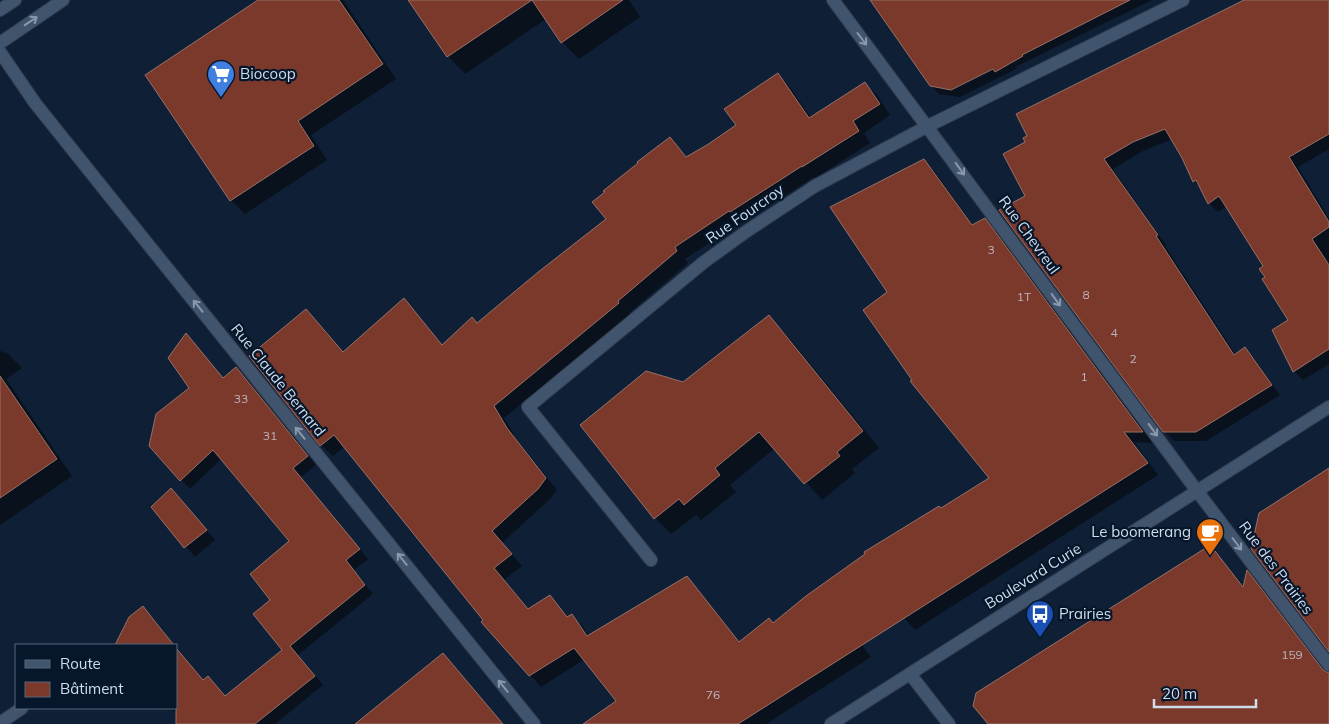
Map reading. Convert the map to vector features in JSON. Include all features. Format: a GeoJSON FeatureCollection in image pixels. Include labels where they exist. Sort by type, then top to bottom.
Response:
{"type":"FeatureCollection","features":[{"type":"Feature","properties":{"kind":"street"},"geometry":{"type":"LineString","coordinates":[[0,10],[15,0]]}},
{"type":"Feature","properties":{"kind":"street"},"geometry":{"type":"LineString","coordinates":[[0,42],[63,0]]}},
{"type":"Feature","properties":{"kind":"street","name":"Rue Chevreul"},"geometry":{"type":"LineString","coordinates":[[833,0],[1198,491]]}},
{"type":"Feature","properties":{"kind":"street","name":"Rue Fourcroy"},"geometry":{"type":"LineString","coordinates":[[651,560],[528,407],[704,262],[815,186],[928,126],[1183,0]]}},
{"type":"Feature","properties":{"kind":"street","name":"Rue Claude Bernard"},"geometry":{"type":"LineString","coordinates":[[0,52],[35,103],[534,724]]}},
{"type":"Feature","properties":{"kind":"street","name":"Boulevard Curie"},"geometry":{"type":"LineString","coordinates":[[831,724],[1329,407]]}},
{"type":"Feature","properties":{"kind":"street","name":"Rue des Prairies"},"geometry":{"type":"LineString","coordinates":[[1198,491],[1329,665]]}},
{"type":"Feature","properties":{"kind":"street"},"geometry":{"type":"LineString","coordinates":[[910,674],[949,724]]}},
{"type":"Feature","properties":{"kind":"street"},"geometry":{"type":"LineString","coordinates":[[0,723],[21,709]]}},
{"type":"Feature","properties":{"kind":"building"},"geometry":{"type":"Polygon","coordinates":[[[258,0],[339,0],[383,64],[298,121],[314,146],[230,201],[145,75],[258,0]]]}},
{"type":"Feature","properties":{"kind":"building"},"geometry":{"type":"Polygon","coordinates":[[[408,0],[532,0],[447,57],[408,0]]]}},
{"type":"Feature","properties":{"kind":"building"},"geometry":{"type":"Polygon","coordinates":[[[532,0],[623,0],[561,43],[532,0]]]}},
{"type":"Feature","properties":{"kind":"building"},"geometry":{"type":"Polygon","coordinates":[[[870,0],[1130,0],[1022,55],[995,72],[993,69],[951,90],[930,86],[870,0]]]}},
{"type":"Feature","properties":{"kind":"building"},"geometry":{"type":"Polygon","coordinates":[[[1244,0],[1329,0],[1329,134],[1289,157],[1329,222],[1329,227],[1312,239],[1329,265],[1329,349],[1293,372],[1272,330],[1288,320],[1262,279],[1265,277],[1259,269],[1263,266],[1219,196],[1208,204],[1196,180],[1193,182],[1165,129],[1133,142],[1104,159],[1158,235],[1156,236],[1234,355],[1245,347],[1272,385],[1196,432],[1163,432],[999,210],[1025,196],[1003,154],[1025,142],[1023,138],[1027,136],[1016,114],[1244,0]]]}},
{"type":"Feature","properties":{"kind":"building"},"geometry":{"type":"Polygon","coordinates":[[[778,73],[809,118],[865,82],[880,104],[853,121],[859,131],[729,211],[675,247],[677,251],[618,301],[619,303],[494,406],[507,428],[546,478],[538,489],[492,531],[512,554],[494,568],[528,609],[550,595],[567,617],[572,614],[587,636],[687,576],[739,642],[769,618],[773,623],[806,596],[865,554],[864,552],[989,478],[910,381],[912,380],[863,310],[887,292],[830,207],[924,159],[972,225],[985,218],[1143,432],[1124,432],[1148,463],[738,724],[583,724],[616,701],[574,648],[529,676],[481,622],[483,620],[334,435],[320,446],[249,356],[306,309],[343,352],[404,298],[442,345],[472,317],[477,323],[606,219],[592,202],[637,162],[670,137],[686,157],[707,145],[736,125],[724,109],[778,73]]]}},
{"type":"Feature","properties":{"kind":"building"},"geometry":{"type":"Polygon","coordinates":[[[769,315],[863,431],[837,452],[840,456],[804,484],[759,432],[715,468],[720,475],[684,505],[679,499],[654,519],[580,425],[646,371],[683,382],[769,315]]]}},
{"type":"Feature","properties":{"kind":"building"},"geometry":{"type":"Polygon","coordinates":[[[186,333],[223,378],[236,367],[308,456],[293,468],[360,549],[346,560],[365,585],[290,646],[315,676],[255,724],[176,724],[176,709],[178,709],[178,650],[203,680],[208,676],[225,696],[282,650],[253,614],[270,600],[250,574],[289,541],[213,450],[180,481],[149,446],[156,414],[189,388],[168,358],[186,333]]]}},
{"type":"Feature","properties":{"kind":"building"},"geometry":{"type":"Polygon","coordinates":[[[0,376],[57,459],[0,498],[0,376]]]}},
{"type":"Feature","properties":{"kind":"building"},"geometry":{"type":"Polygon","coordinates":[[[1329,468],[1329,652],[1251,549],[1259,513],[1329,468]]]}},
{"type":"Feature","properties":{"kind":"building"},"geometry":{"type":"Polygon","coordinates":[[[171,488],[207,530],[184,548],[151,507],[171,488]]]}},
{"type":"Feature","properties":{"kind":"building"},"geometry":{"type":"Polygon","coordinates":[[[1204,549],[1215,551],[1243,587],[1247,570],[1323,670],[1329,673],[1329,724],[988,724],[973,706],[976,693],[1204,549]]]}},
{"type":"Feature","properties":{"kind":"building"},"geometry":{"type":"Polygon","coordinates":[[[143,606],[173,644],[116,644],[129,617],[143,606]]]}},
{"type":"Feature","properties":{"kind":"building"},"geometry":{"type":"Polygon","coordinates":[[[443,653],[503,724],[355,724],[443,653]]]}},
{"type":"Feature","properties":{"kind":"place","name":"Biocoop"},"geometry":{"type":"Point","coordinates":[221,98]}},
{"type":"Feature","properties":{"kind":"place","name":"Le boomerang"},"geometry":{"type":"Point","coordinates":[1210,556]}},
{"type":"Feature","properties":{"kind":"place","name":"Prairies"},"geometry":{"type":"Point","coordinates":[1040,638]}}]}
